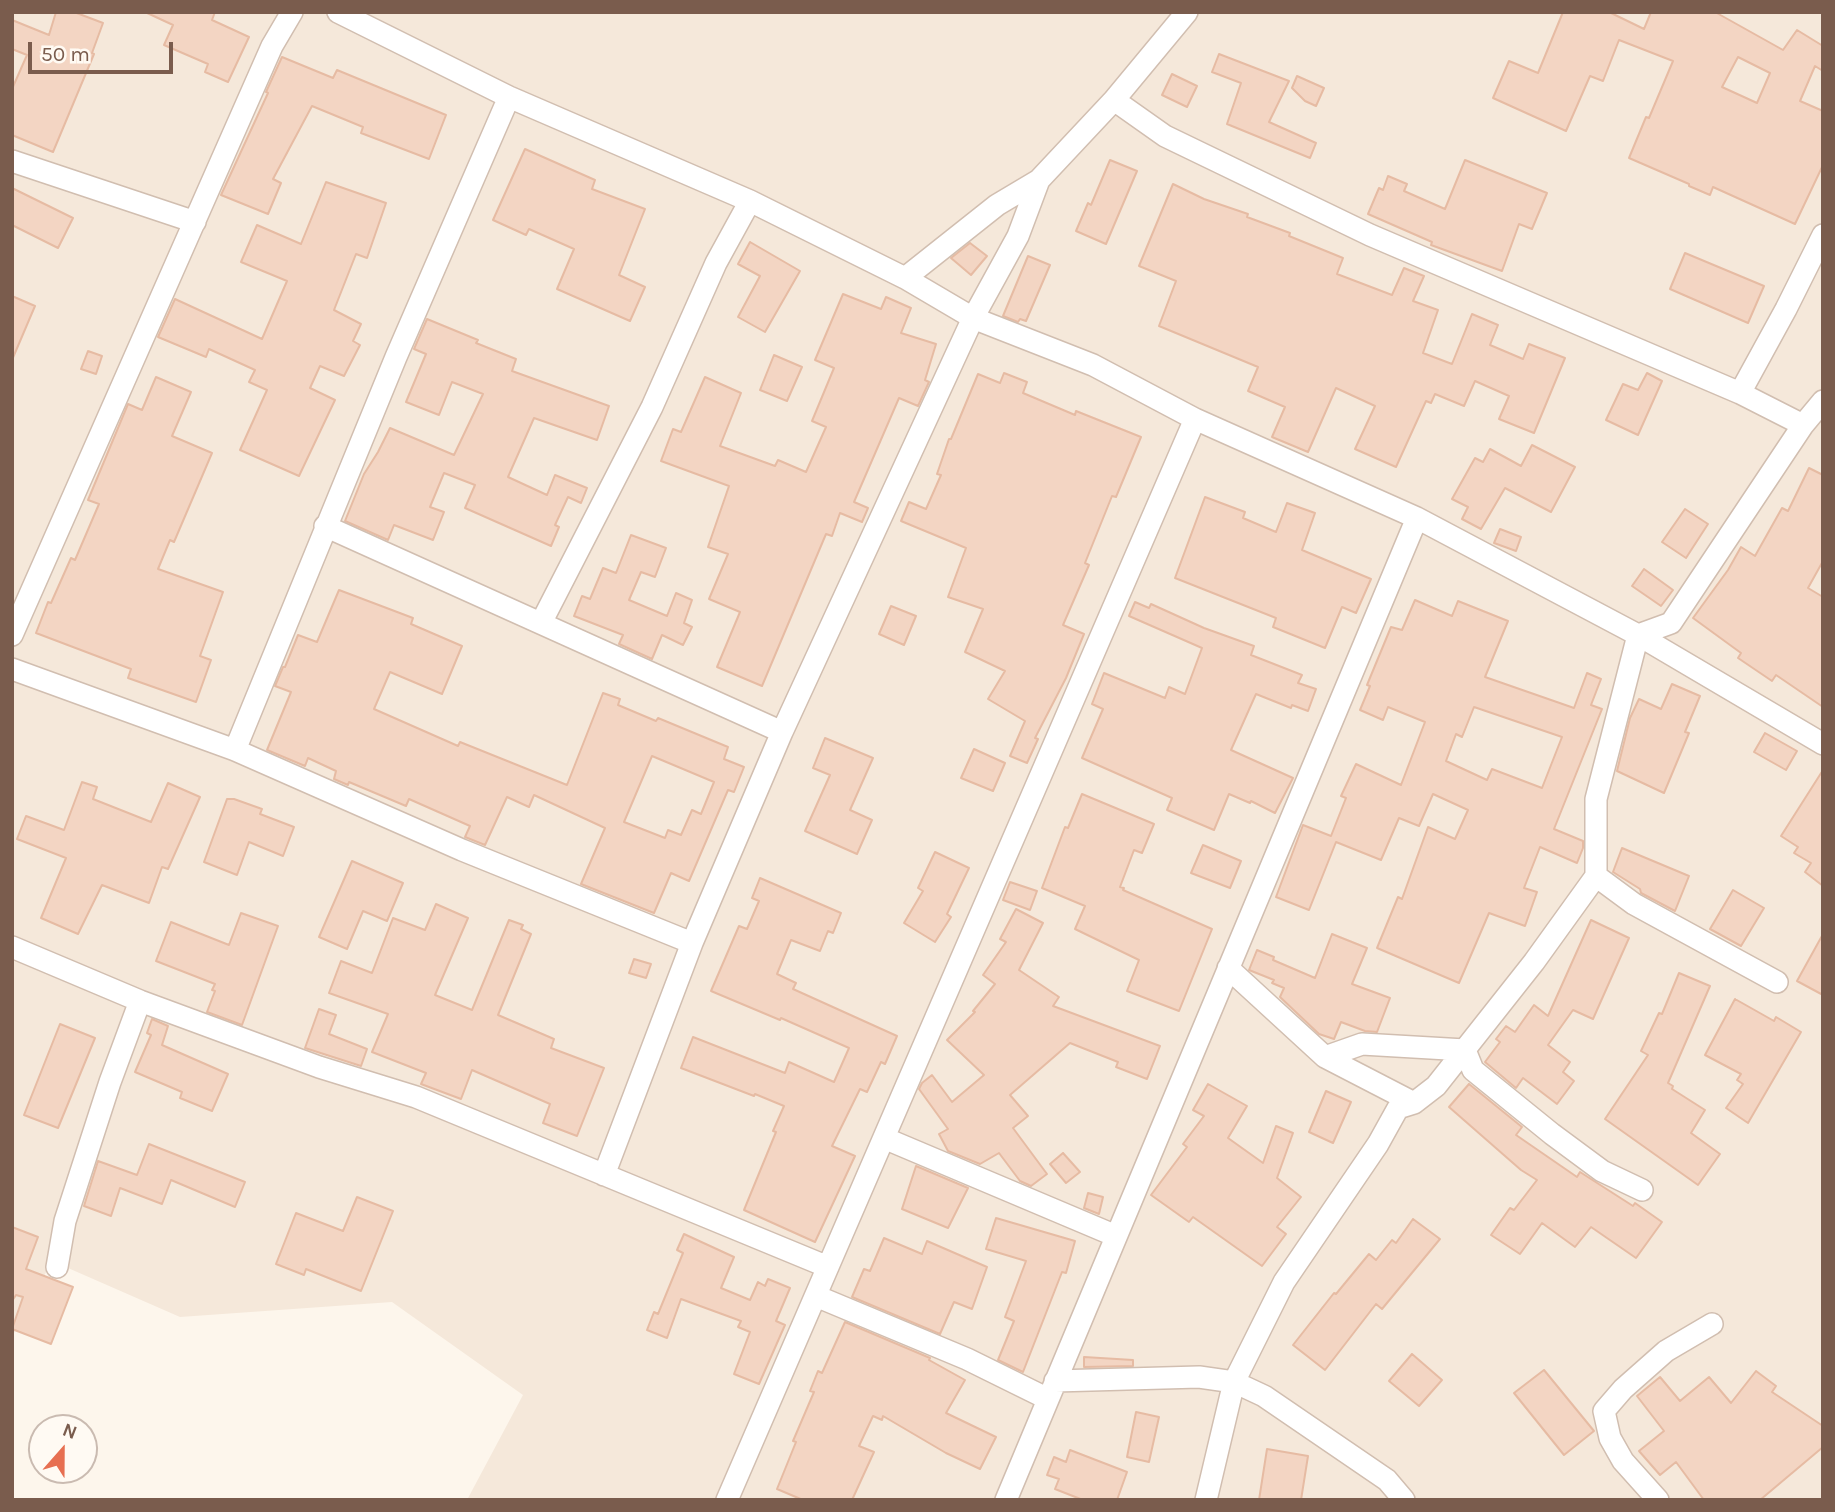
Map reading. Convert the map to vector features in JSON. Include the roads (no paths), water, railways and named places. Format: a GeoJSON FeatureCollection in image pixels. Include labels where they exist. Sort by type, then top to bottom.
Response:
{"type":"FeatureCollection","features":[{"type":"Feature","properties":{"kind":"street"},"geometry":{"type":"LineString","coordinates":[[12,635],[272,46],[292,12]]}},
{"type":"Feature","properties":{"kind":"street"},"geometry":{"type":"LineString","coordinates":[[338,12],[509,97],[750,201],[905,278],[973,318],[1093,366],[1195,419],[1417,518],[1638,635],[1823,744]]}},
{"type":"Feature","properties":{"kind":"street"},"geometry":{"type":"LineString","coordinates":[[905,278],[997,205],[1039,180],[1114,100],[1187,12]]}},
{"type":"Feature","properties":{"kind":"street"},"geometry":{"type":"LineString","coordinates":[[235,750],[325,526],[509,97]]}},
{"type":"Feature","properties":{"kind":"street"},"geometry":{"type":"LineString","coordinates":[[1114,100],[1165,136],[1370,235],[1740,393],[1803,425]]}},
{"type":"Feature","properties":{"kind":"street"},"geometry":{"type":"LineString","coordinates":[[12,160],[195,222]]}},
{"type":"Feature","properties":{"kind":"street"},"geometry":{"type":"LineString","coordinates":[[604,1175],[692,943],[782,732],[973,318],[1018,236],[1039,180]]}},
{"type":"Feature","properties":{"kind":"street"},"geometry":{"type":"LineString","coordinates":[[541,622],[652,407],[716,263],[750,201]]}},
{"type":"Feature","properties":{"kind":"street"},"geometry":{"type":"LineString","coordinates":[[1740,393],[1823,235]]}},
{"type":"Feature","properties":{"kind":"street"},"geometry":{"type":"LineString","coordinates":[[1638,635],[1671,623],[1803,425],[1823,401]]}},
{"type":"Feature","properties":{"kind":"street"},"geometry":{"type":"LineString","coordinates":[[727,1500],[1195,419]]}},
{"type":"Feature","properties":{"kind":"street"},"geometry":{"type":"LineString","coordinates":[[1006,1500],[1417,518]]}},
{"type":"Feature","properties":{"kind":"street"},"geometry":{"type":"LineString","coordinates":[[325,526],[782,732]]}},
{"type":"Feature","properties":{"kind":"street"},"geometry":{"type":"LineString","coordinates":[[1206,1500],[1234,1382],[1284,1282],[1378,1144],[1398,1108],[1414,1103],[1436,1086],[1534,962],[1596,876],[1596,799],[1638,635]]}},
{"type":"Feature","properties":{"kind":"street"},"geometry":{"type":"LineString","coordinates":[[12,668],[235,750],[462,850],[692,943]]}},
{"type":"Feature","properties":{"kind":"street"},"geometry":{"type":"LineString","coordinates":[[1596,876],[1634,904],[1777,982]]}},
{"type":"Feature","properties":{"kind":"street"},"geometry":{"type":"LineString","coordinates":[[12,947],[140,1001],[319,1067],[416,1097],[828,1267]]}},
{"type":"Feature","properties":{"kind":"street"},"geometry":{"type":"LineString","coordinates":[[1228,968],[1325,1057],[1414,1103]]}},
{"type":"Feature","properties":{"kind":"street"},"geometry":{"type":"LineString","coordinates":[[57,1267],[65,1221],[110,1082],[140,1001]]}},
{"type":"Feature","properties":{"kind":"street"},"geometry":{"type":"LineString","coordinates":[[1325,1057],[1362,1044],[1465,1050]]}},
{"type":"Feature","properties":{"kind":"street"},"geometry":{"type":"LineString","coordinates":[[1465,1050],[1473,1070],[1552,1134],[1602,1171],[1642,1190]]}},
{"type":"Feature","properties":{"kind":"street"},"geometry":{"type":"LineString","coordinates":[[884,1138],[1116,1236]]}},
{"type":"Feature","properties":{"kind":"street"},"geometry":{"type":"LineString","coordinates":[[816,1296],[967,1359],[1052,1390],[1199,1377],[1234,1382],[1264,1396],[1387,1480],[1404,1500]]}},
{"type":"Feature","properties":{"kind":"street"},"geometry":{"type":"LineString","coordinates":[[1657,1500],[1623,1461],[1610,1438],[1604,1410],[1623,1389],[1666,1351],[1712,1324]]}}]}
